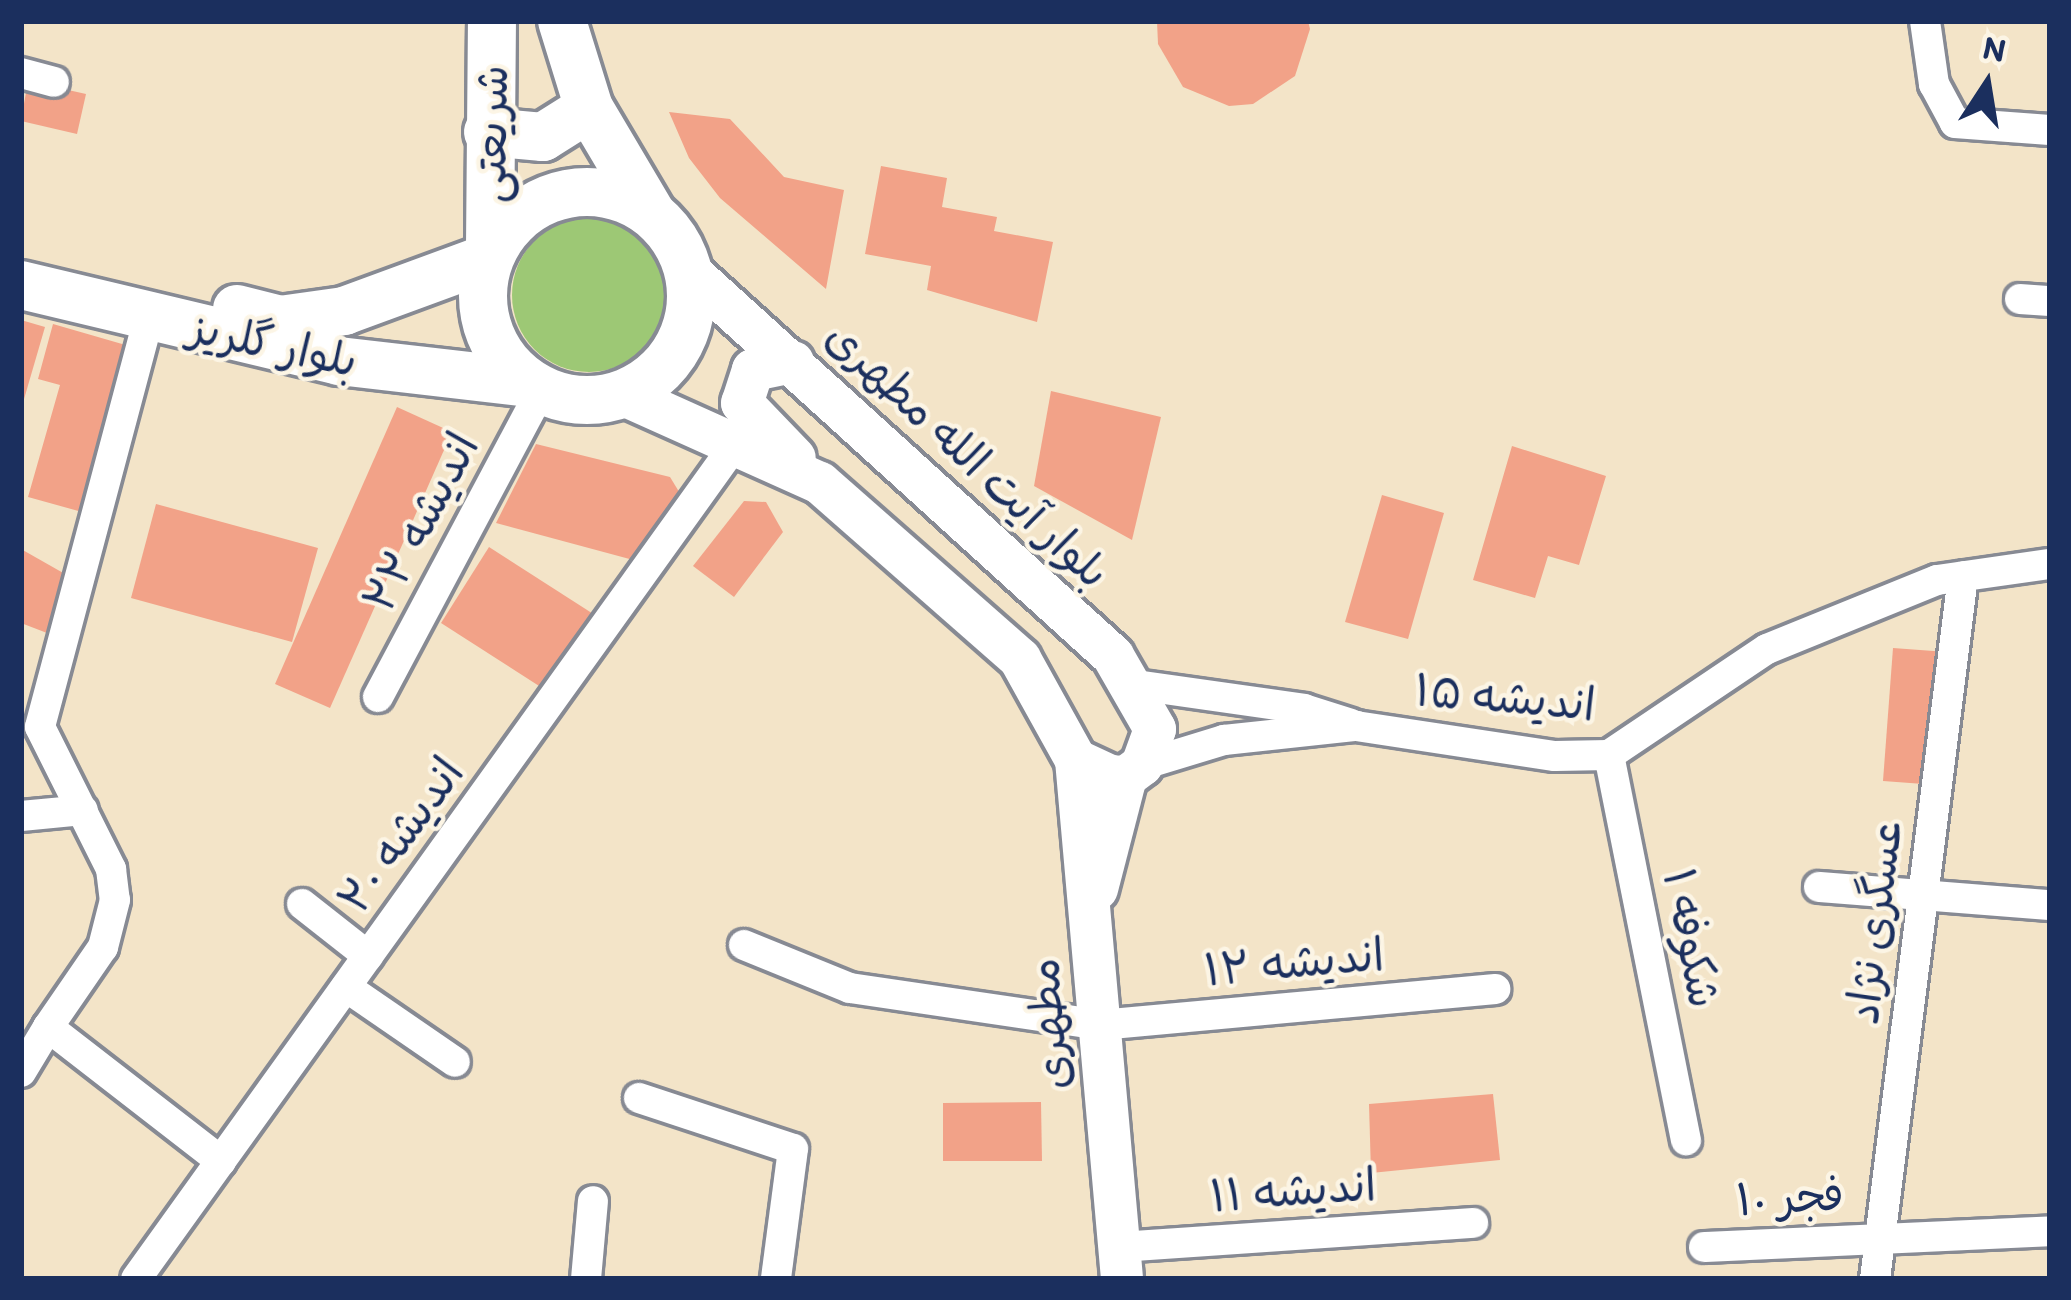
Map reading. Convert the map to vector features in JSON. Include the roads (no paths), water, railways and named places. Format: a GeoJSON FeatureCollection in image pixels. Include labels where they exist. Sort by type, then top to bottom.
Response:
{"type":"FeatureCollection","features":[{"type":"Feature","properties":{"kind":"main road","name":"شریعتی"},"geometry":{"type":"LineString","coordinates":[[488,253],[492,21]]}},
{"type":"Feature","properties":{"kind":"main road","name":"شریعتی"},"geometry":{"type":"LineString","coordinates":[[562,21],[589,108],[651,213]]}},
{"type":"Feature","properties":{"kind":"main road"},"geometry":{"type":"LineString","coordinates":[[488,132],[543,137],[589,108]]}},
{"type":"Feature","properties":{"kind":"main road"},"geometry":{"type":"LineString","coordinates":[[624,395],[675,355],[691,315],[690,272],[651,213],[598,192],[541,203],[488,253],[484,315],[494,341],[535,387],[568,399],[624,395],[820,483]]}},
{"type":"Feature","properties":{"kind":"main road","name":"بلوار گلریز"},"geometry":{"type":"LineString","coordinates":[[21,253],[280,320],[375,302],[488,253]]}},
{"type":"Feature","properties":{"kind":"main road","name":"بلوار آیت الله مطهری"},"geometry":{"type":"LineString","coordinates":[[690,272],[793,362],[1136,685],[1141,757]]}},
{"type":"Feature","properties":{"kind":"main road","name":"بلوار گلریز"},"geometry":{"type":"LineString","coordinates":[[21,285],[339,361],[535,387]]}},
{"type":"Feature","properties":{"kind":"main road"},"geometry":{"type":"LineString","coordinates":[[793,362],[753,370],[742,403],[820,483],[1020,659],[1076,760],[1096,773],[1141,757]]}},
{"type":"Feature","properties":{"kind":"main road"},"geometry":{"type":"LineString","coordinates":[[1089,920],[1141,757]]}},
{"type":"Feature","properties":{"kind":"main road","name":"مطهری"},"geometry":{"type":"LineString","coordinates":[[1076,760],[1121,1263]]}},
{"type":"Feature","properties":{"kind":"street"},"geometry":{"type":"LineString","coordinates":[[1925,21],[1934,84],[1955,124],[2050,130]]}},
{"type":"Feature","properties":{"kind":"street"},"geometry":{"type":"LineString","coordinates":[[21,73],[54,82]]}},
{"type":"Feature","properties":{"kind":"street"},"geometry":{"type":"LineString","coordinates":[[21,1072],[103,947],[113,912],[111,869],[83,810],[30,724],[148,317]]}},
{"type":"Feature","properties":{"kind":"street","name":"اندیشه ۲۲"},"geometry":{"type":"LineString","coordinates":[[378,697],[535,387]]}},
{"type":"Feature","properties":{"kind":"street","name":"اندیشه ۲۰"},"geometry":{"type":"LineString","coordinates":[[136,1279],[736,443]]}},
{"type":"Feature","properties":{"kind":"street","name":"اندیشه ۱۵"},"geometry":{"type":"LineString","coordinates":[[1141,757],[1224,740],[1356,726],[1555,756],[1609,754],[1767,649],[1964,577],[2050,564]]}},
{"type":"Feature","properties":{"kind":"street","name":"عسگری نژاد"},"geometry":{"type":"LineString","coordinates":[[1875,1279],[1964,577]]}},
{"type":"Feature","properties":{"kind":"street"},"geometry":{"type":"LineString","coordinates":[[1136,685],[1304,710],[1356,726]]}},
{"type":"Feature","properties":{"kind":"street","name":"شکوفه ۱"},"geometry":{"type":"LineString","coordinates":[[1609,754],[1686,1140]]}},
{"type":"Feature","properties":{"kind":"street"},"geometry":{"type":"LineString","coordinates":[[21,816],[83,810]]}},
{"type":"Feature","properties":{"kind":"street"},"geometry":{"type":"LineString","coordinates":[[1820,887],[2050,905]]}},
{"type":"Feature","properties":{"kind":"street"},"geometry":{"type":"LineString","coordinates":[[302,904],[368,956]]}},
{"type":"Feature","properties":{"kind":"street","name":"اندیشه ١٣"},"geometry":{"type":"LineString","coordinates":[[744,946],[850,988],[1100,1025],[1495,989]]}},
{"type":"Feature","properties":{"kind":"street"},"geometry":{"type":"LineString","coordinates":[[346,987],[454,1062]]}},
{"type":"Feature","properties":{"kind":"street"},"geometry":{"type":"LineString","coordinates":[[48,1027],[221,1161]]}},
{"type":"Feature","properties":{"kind":"street"},"geometry":{"type":"LineString","coordinates":[[639,1098],[793,1149],[776,1279]]}},
{"type":"Feature","properties":{"kind":"street"},"geometry":{"type":"LineString","coordinates":[[586,1279],[593,1201]]}},
{"type":"Feature","properties":{"kind":"street","name":"اندیشه ۱۱"},"geometry":{"type":"LineString","coordinates":[[1121,1263],[1473,1223]]}},
{"type":"Feature","properties":{"kind":"street","name":"فجر ۱۰"},"geometry":{"type":"LineString","coordinates":[[1704,1247],[2050,1231]]}}]}
